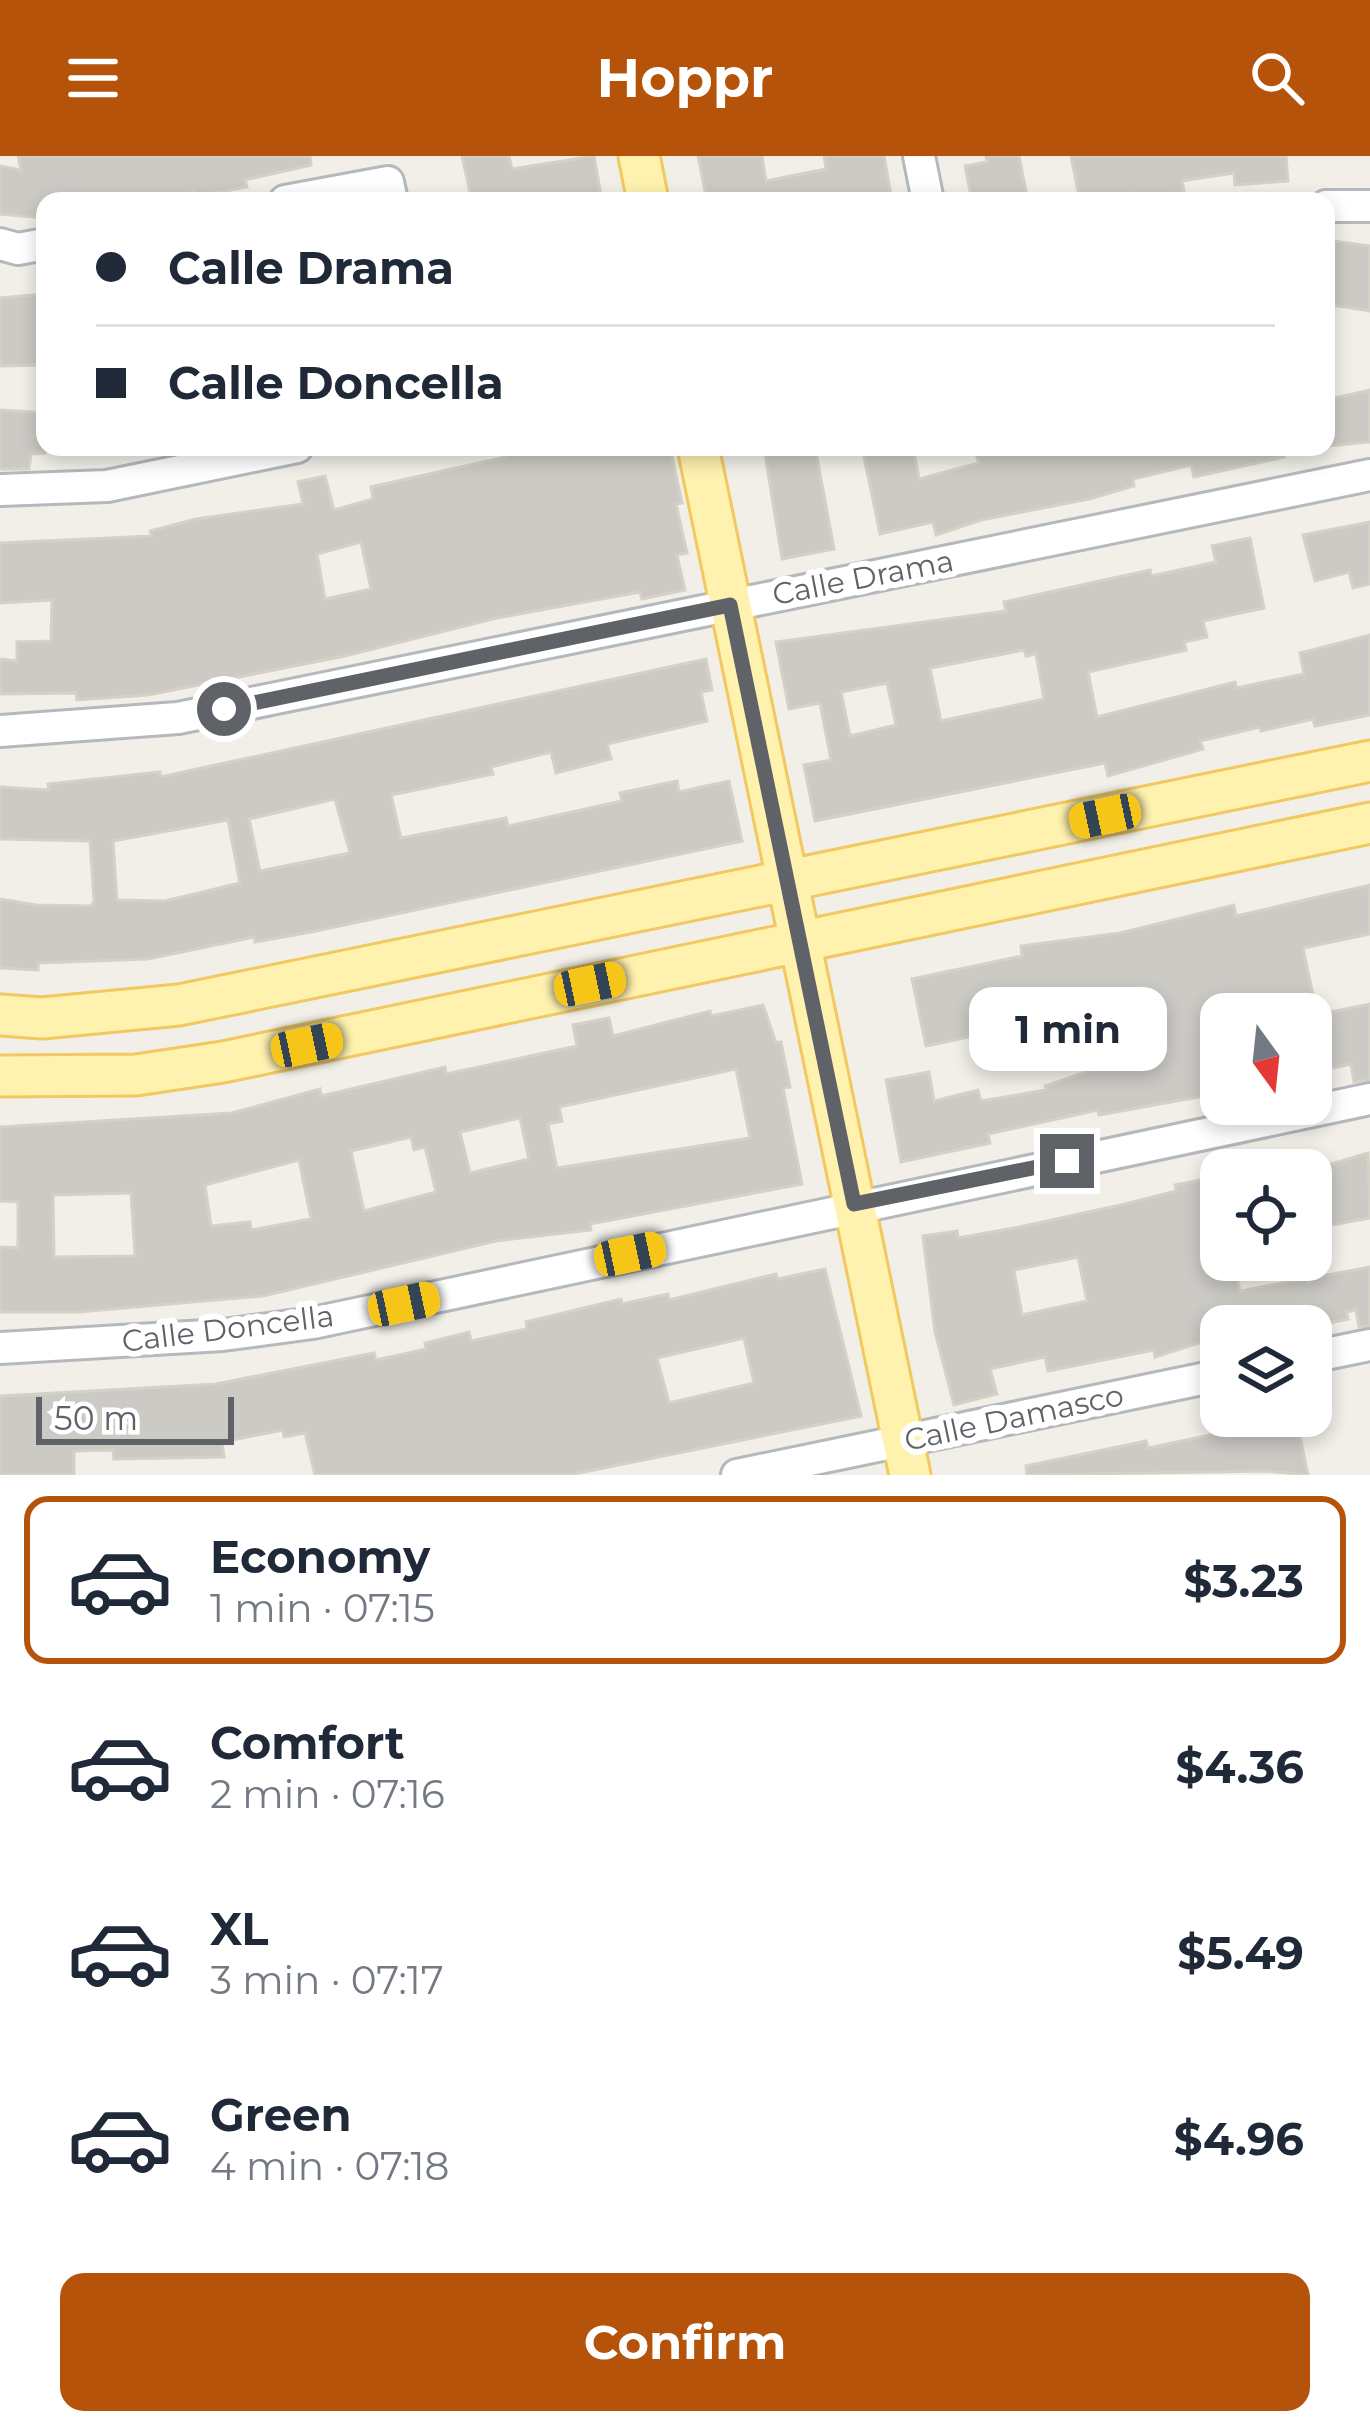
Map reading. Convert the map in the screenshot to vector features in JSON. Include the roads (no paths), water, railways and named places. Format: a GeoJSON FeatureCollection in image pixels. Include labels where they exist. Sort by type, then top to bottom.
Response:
{"type":"FeatureCollection","features":[{"type":"Feature","properties":{"kind":"main road"},"geometry":{"type":"LineString","coordinates":[[639,156],[646,192]]}},
{"type":"Feature","properties":{"kind":"main road"},"geometry":{"type":"LineString","coordinates":[[700,456],[907,1458]]}},
{"type":"Feature","properties":{"kind":"main road"},"geometry":{"type":"LineString","coordinates":[[0,1015],[42,1018],[179,1005],[1370,761]]}},
{"type":"Feature","properties":{"kind":"main road"},"geometry":{"type":"LineString","coordinates":[[0,1076],[136,1075],[223,1062],[798,939],[1370,824]]}},
{"type":"Feature","properties":{"kind":"street"},"geometry":{"type":"LineString","coordinates":[[919,156],[926,192]]}},
{"type":"Feature","properties":{"kind":"street"},"geometry":{"type":"LineString","coordinates":[[1335,206],[1370,206]]}},
{"type":"Feature","properties":{"kind":"street"},"geometry":{"type":"LineString","coordinates":[[0,244],[18,249],[36,246]]}},
{"type":"Feature","properties":{"kind":"street"},"geometry":{"type":"LineString","coordinates":[[0,490],[106,485],[252,456]]}},
{"type":"Feature","properties":{"kind":"street","name":"Calle Drama"},"geometry":{"type":"LineString","coordinates":[[0,731],[178,718],[1370,475]]}},
{"type":"Feature","properties":{"kind":"street","name":"Calle Doncella"},"geometry":{"type":"LineString","coordinates":[[0,1348],[202,1337],[313,1323],[854,1204],[1370,1099]]}},
{"type":"Feature","properties":{"kind":"street"},"geometry":{"type":"LineString","coordinates":[[1332,1353],[1370,1345]]}},
{"type":"Feature","properties":{"kind":"street","name":"Calle Damasco"},"geometry":{"type":"LineString","coordinates":[[737,1475],[907,1458],[1200,1381]]}}]}
